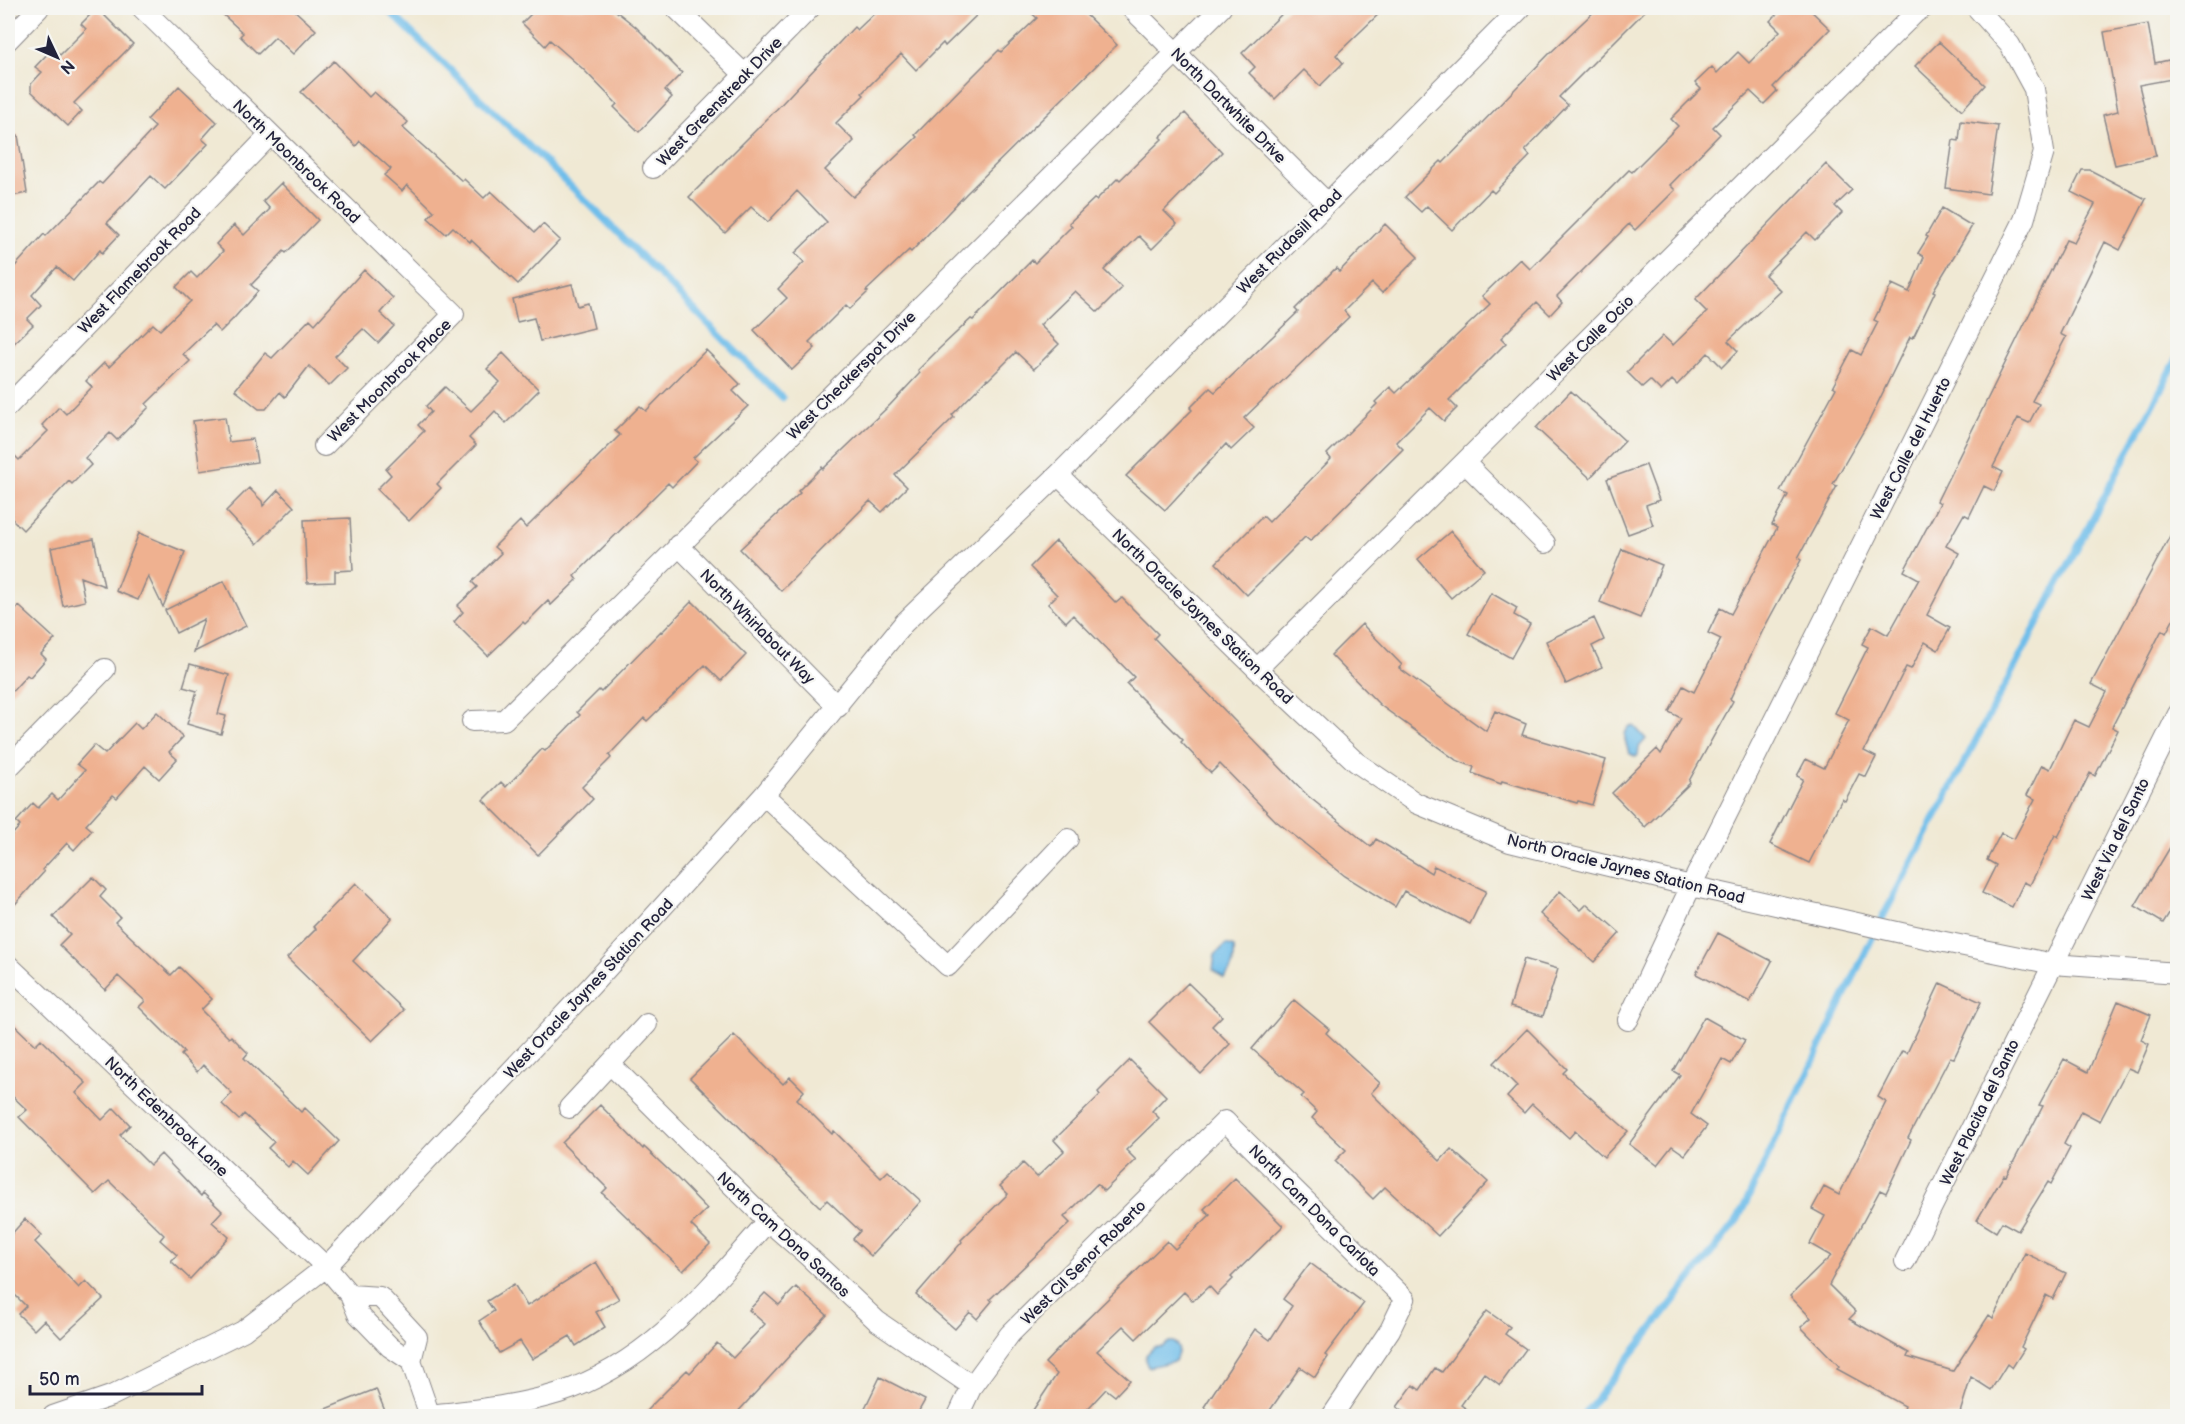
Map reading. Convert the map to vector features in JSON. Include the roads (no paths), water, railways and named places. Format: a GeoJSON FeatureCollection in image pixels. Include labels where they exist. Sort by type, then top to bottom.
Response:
{"type":"FeatureCollection","features":[{"type":"Feature","properties":{"kind":"street"},"geometry":{"type":"LineString","coordinates":[[8,40],[39,8]]}},
{"type":"Feature","properties":{"kind":"street","name":"North Moonbrook Road"},"geometry":{"type":"LineString","coordinates":[[142,8],[454,314]]}},
{"type":"Feature","properties":{"kind":"street"},"geometry":{"type":"LineString","coordinates":[[676,8],[745,75]]}},
{"type":"Feature","properties":{"kind":"street","name":"West Greenstreak Drive"},"geometry":{"type":"LineString","coordinates":[[654,168],[810,8]]}},
{"type":"Feature","properties":{"kind":"street","name":"North Dartwhite Drive"},"geometry":{"type":"LineString","coordinates":[[1131,8],[1327,203]]}},
{"type":"Feature","properties":{"kind":"street","name":"West Checkerspot Drive"},"geometry":{"type":"LineString","coordinates":[[472,721],[504,720],[1221,8]]}},
{"type":"Feature","properties":{"kind":"street","name":"West Rudasill Road"},"geometry":{"type":"LineString","coordinates":[[1058,475],[1521,8]]}},
{"type":"Feature","properties":{"kind":"street","name":"West Calle Ocio"},"geometry":{"type":"LineString","coordinates":[[1257,669],[1916,12],[1923,8]]}},
{"type":"Feature","properties":{"kind":"street","name":"West Calle del Huerto"},"geometry":{"type":"LineString","coordinates":[[1628,1020],[1691,886],[2024,220],[2044,152],[2034,89],[2010,45],[1977,8]]}},
{"type":"Feature","properties":{"kind":"street","name":"West Flamebrook Road"},"geometry":{"type":"LineString","coordinates":[[8,406],[270,135]]}},
{"type":"Feature","properties":{"kind":"street","name":"West Moonbrook Place"},"geometry":{"type":"LineString","coordinates":[[324,446],[454,314]]}},
{"type":"Feature","properties":{"kind":"street"},"geometry":{"type":"LineString","coordinates":[[1465,463],[1545,543]]}},
{"type":"Feature","properties":{"kind":"street","name":"North Oracle Jaynes Station Road"},"geometry":{"type":"LineString","coordinates":[[1058,475],[1356,762],[1416,803],[1510,842],[1691,886],[1915,936],[2053,964],[2178,973]]}},
{"type":"Feature","properties":{"kind":"street","name":"West Oracle Jaynes Station Road"},"geometry":{"type":"LineString","coordinates":[[53,1416],[111,1396],[243,1331],[326,1267],[591,987],[764,795],[904,623],[1058,475]]}},
{"type":"Feature","properties":{"kind":"street","name":"North Whirlabout Way"},"geometry":{"type":"LineString","coordinates":[[678,545],[838,706]]}},
{"type":"Feature","properties":{"kind":"street"},"geometry":{"type":"LineString","coordinates":[[8,768],[105,669]]}},
{"type":"Feature","properties":{"kind":"street","name":"West Via del Santo"},"geometry":{"type":"LineString","coordinates":[[2053,964],[2178,714]]}},
{"type":"Feature","properties":{"kind":"street"},"geometry":{"type":"LineString","coordinates":[[764,795],[948,966],[1068,839]]}},
{"type":"Feature","properties":{"kind":"street","name":"North Edenbrook Lane"},"geometry":{"type":"LineString","coordinates":[[8,964],[326,1267],[350,1295],[358,1314],[390,1347],[411,1361]]}},
{"type":"Feature","properties":{"kind":"street","name":"West Placita del Santo"},"geometry":{"type":"LineString","coordinates":[[1905,1261],[2053,964]]}},
{"type":"Feature","properties":{"kind":"street"},"geometry":{"type":"LineString","coordinates":[[569,1108],[646,1024]]}},
{"type":"Feature","properties":{"kind":"street","name":"North Cam Dona Santos"},"geometry":{"type":"LineString","coordinates":[[610,1064],[768,1221],[877,1321],[972,1386]]}},
{"type":"Feature","properties":{"kind":"street","name":"North Cam Dona Carlota"},"geometry":{"type":"LineString","coordinates":[[1226,1121],[1405,1299],[1390,1330],[1332,1416]]}},
{"type":"Feature","properties":{"kind":"street","name":"West Cll Senor Roberto"},"geometry":{"type":"LineString","coordinates":[[958,1416],[972,1386],[1010,1334],[1226,1121]]}},
{"type":"Feature","properties":{"kind":"street"},"geometry":{"type":"LineString","coordinates":[[350,1295],[380,1297],[417,1337],[411,1361],[429,1416],[516,1404],[560,1392],[602,1375],[635,1356],[669,1329],[768,1221]]}},
{"type":"Feature","properties":{"kind":"water"},"geometry":{"type":"Polygon","coordinates":[[[1630,726],[1634,726],[1646,739],[1639,747],[1636,757],[1629,753],[1626,743],[1625,736],[1630,726]]]}},
{"type":"Feature","properties":{"kind":"water"},"geometry":{"type":"Polygon","coordinates":[[[1226,944],[1234,947],[1234,955],[1233,964],[1224,978],[1213,970],[1215,955],[1226,944]]]}},
{"type":"Feature","properties":{"kind":"water"},"geometry":{"type":"Polygon","coordinates":[[[1169,1342],[1176,1344],[1178,1348],[1175,1361],[1148,1367],[1145,1360],[1146,1355],[1154,1347],[1162,1347],[1169,1342]]]}},
{"type":"Feature","properties":{"kind":"waterway"},"geometry":{"type":"LineString","coordinates":[[386,8],[589,204],[782,398]]}},
{"type":"Feature","properties":{"kind":"waterway"},"geometry":{"type":"LineString","coordinates":[[1583,1416],[1738,1219],[1877,928],[2178,357]]}}]}
